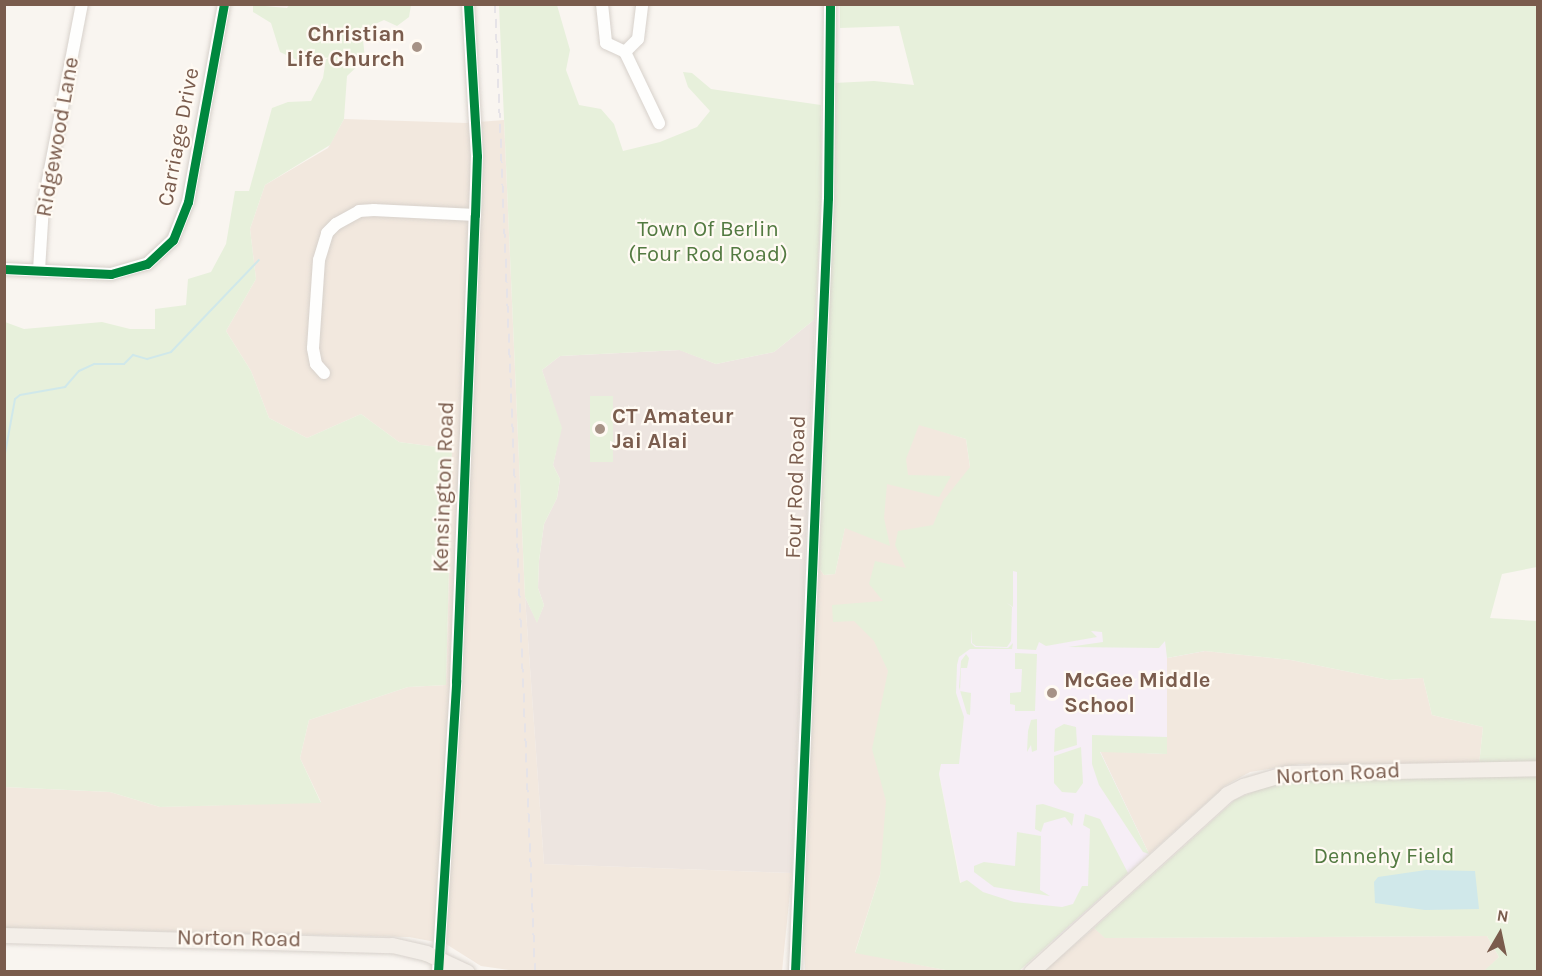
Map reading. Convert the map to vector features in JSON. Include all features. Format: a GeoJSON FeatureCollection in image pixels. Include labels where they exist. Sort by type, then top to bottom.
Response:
{"type":"FeatureCollection","features":[{"type":"Feature","properties":{"kind":"main road","name":"Norton Road"},"geometry":{"type":"LineString","coordinates":[[1031,972],[1227,794],[1243,786],[1287,773],[1534,768]]}},
{"type":"Feature","properties":{"kind":"main road","name":"Norton Road"},"geometry":{"type":"LineString","coordinates":[[4,935],[392,945],[439,965],[467,972]]}},
{"type":"Feature","properties":{"kind":"street","name":"Ridgewood Lane"},"geometry":{"type":"LineString","coordinates":[[39,270],[43,206],[82,4]]}},
{"type":"Feature","properties":{"kind":"street","name":"Carriage Drive"},"geometry":{"type":"LineString","coordinates":[[4,268],[111,274],[132,270],[161,254],[173,240],[188,202],[224,4]]}},
{"type":"Feature","properties":{"kind":"street","name":"Kensington Road"},"geometry":{"type":"LineString","coordinates":[[439,965],[456,681],[477,156],[468,4]]}},
{"type":"Feature","properties":{"kind":"street"},"geometry":{"type":"LineString","coordinates":[[602,4],[606,43],[613,50],[625,52]]}},
{"type":"Feature","properties":{"kind":"street"},"geometry":{"type":"LineString","coordinates":[[625,52],[638,39],[642,4]]}},
{"type":"Feature","properties":{"kind":"street","name":"Four Rod Road"},"geometry":{"type":"LineString","coordinates":[[795,972],[828,198],[830,4]]}},
{"type":"Feature","properties":{"kind":"street"},"geometry":{"type":"LineString","coordinates":[[625,52],[659,123]]}},
{"type":"Feature","properties":{"kind":"street"},"geometry":{"type":"LineString","coordinates":[[324,373],[316,364],[313,348],[319,260],[325,239],[336,224],[359,211],[475,214]]}},
{"type":"Feature","properties":{"kind":"shaded area"},"geometry":{"type":"Polygon","coordinates":[[[344,119],[466,123],[504,120],[525,597],[544,864],[792,873],[782,971],[509,970],[481,966],[446,944],[409,937],[5,928],[4,787],[110,792],[160,807],[321,802],[300,758],[309,720],[408,687],[446,685],[452,449],[399,442],[361,414],[307,438],[269,418],[251,371],[226,331],[256,279],[250,229],[265,185],[328,148],[344,119]]]}},
{"type":"Feature","properties":{"kind":"shaded area"},"geometry":{"type":"Polygon","coordinates":[[[815,319],[792,873],[544,864],[525,597],[537,622],[544,605],[538,588],[539,561],[544,524],[557,498],[560,479],[553,465],[561,428],[542,370],[560,356],[680,350],[716,364],[774,352],[815,319]]]}},
{"type":"Feature","properties":{"kind":"shaded area"},"geometry":{"type":"Polygon","coordinates":[[[919,424],[966,439],[970,467],[880,875],[855,952],[951,971],[805,972],[803,931],[819,568],[824,575],[835,574],[845,527],[919,424]]]}},
{"type":"Feature","properties":{"kind":"shaded area","name":"McGee Middle School"},"geometry":{"type":"Polygon","coordinates":[[[1022,534],[1205,651],[1167,658],[1167,754],[1100,751],[1149,854],[1054,941],[961,883],[939,774],[941,764],[928,669],[1022,534]]]}},
{"type":"Feature","properties":{"kind":"shaded area"},"geometry":{"type":"Polygon","coordinates":[[[1205,651],[1291,660],[1389,680],[1423,678],[1432,715],[1483,727],[1479,765],[1300,764],[1250,772],[1226,785],[1149,854],[1100,751],[1167,754],[1167,658],[1205,651]]]}},
{"type":"Feature","properties":{"kind":"shaded area"},"geometry":{"type":"Polygon","coordinates":[[[1094,928],[1106,938],[1487,936],[1499,957],[1484,972],[1043,972],[1094,928]]]}},
{"type":"Feature","properties":{"kind":"green space"},"geometry":{"type":"Polygon","coordinates":[[[290,4],[411,5],[409,17],[397,26],[384,20],[362,30],[365,59],[347,76],[344,119],[330,145],[265,185],[250,229],[256,279],[226,331],[251,371],[269,418],[307,438],[361,414],[399,442],[452,449],[446,685],[408,687],[309,720],[300,758],[321,803],[160,807],[110,792],[5,787],[5,322],[24,329],[102,322],[130,329],[155,329],[155,309],[186,305],[188,279],[211,272],[226,244],[235,191],[249,191],[272,108],[288,102],[311,101],[323,78],[326,58],[299,61],[280,52],[271,23],[253,12],[253,5],[287,8],[290,4]]]}},
{"type":"Feature","properties":{"kind":"green space","name":"Town Of Berlin (Four Rod Road)"},"geometry":{"type":"Polygon","coordinates":[[[499,5],[557,5],[570,50],[566,70],[579,105],[601,109],[614,124],[623,151],[660,142],[697,127],[710,111],[688,87],[683,72],[692,73],[711,89],[821,105],[821,201],[815,319],[774,352],[716,364],[679,350],[560,356],[542,370],[562,428],[553,465],[560,479],[557,498],[544,524],[539,561],[538,588],[544,605],[537,623],[525,597],[499,5]]]}},
{"type":"Feature","properties":{"kind":"green space"},"geometry":{"type":"Polygon","coordinates":[[[840,5],[1537,5],[1537,567],[1502,574],[1490,618],[1537,621],[1537,762],[1479,765],[1483,727],[1432,715],[1423,678],[1389,680],[1291,660],[1205,651],[1167,658],[1165,641],[1159,648],[1068,647],[1103,642],[1102,632],[1091,631],[1097,637],[1046,646],[1039,642],[1036,650],[1017,649],[1017,572],[1013,571],[1013,607],[1007,603],[1012,607],[1011,641],[1007,647],[976,646],[972,643],[972,629],[971,643],[975,647],[1008,648],[1013,643],[1012,649],[970,649],[959,657],[957,665],[956,693],[964,717],[959,764],[941,764],[939,774],[960,883],[967,880],[983,892],[1014,902],[1062,907],[1073,904],[1082,886],[1088,886],[1090,829],[1083,825],[1085,814],[1100,819],[1128,873],[1019,971],[951,971],[855,953],[880,875],[886,801],[872,749],[888,671],[874,641],[854,621],[833,622],[832,605],[883,601],[869,584],[875,561],[906,568],[895,545],[898,531],[933,525],[943,501],[970,467],[966,439],[919,425],[906,459],[908,475],[951,476],[939,497],[887,484],[884,518],[890,546],[845,528],[835,574],[824,575],[819,568],[834,83],[874,81],[914,85],[899,26],[840,28],[840,5]]]}},
{"type":"Feature","properties":{"kind":"green space","name":"CT Amateur Jai Alai"},"geometry":{"type":"Polygon","coordinates":[[[590,396],[613,396],[613,462],[590,462],[590,396]]]}},
{"type":"Feature","properties":{"kind":"green space"},"geometry":{"type":"Polygon","coordinates":[[[1015,653],[1037,654],[1035,711],[1015,711],[1015,705],[1010,704],[1010,693],[1021,692],[1022,669],[1015,669],[1015,653]]]}},
{"type":"Feature","properties":{"kind":"green space"},"geometry":{"type":"Polygon","coordinates":[[[966,654],[969,658],[967,668],[961,668],[960,690],[961,661],[966,654]]]}},
{"type":"Feature","properties":{"kind":"green space"},"geometry":{"type":"Polygon","coordinates":[[[960,691],[971,693],[970,715],[967,714],[960,691]]]}},
{"type":"Feature","properties":{"kind":"green space"},"geometry":{"type":"Polygon","coordinates":[[[1037,719],[1037,750],[1032,752],[1031,745],[1027,752],[1031,720],[1037,719]]]}},
{"type":"Feature","properties":{"kind":"green space"},"geometry":{"type":"Polygon","coordinates":[[[1064,724],[1076,727],[1077,745],[1054,752],[1055,729],[1064,724]]]}},
{"type":"Feature","properties":{"kind":"green space"},"geometry":{"type":"Polygon","coordinates":[[[1092,735],[1167,737],[1167,754],[1100,752],[1149,854],[1143,852],[1099,785],[1092,764],[1092,735]]]}},
{"type":"Feature","properties":{"kind":"green space"},"geometry":{"type":"Polygon","coordinates":[[[1081,747],[1083,783],[1076,793],[1062,792],[1054,783],[1054,756],[1081,747]]]}},
{"type":"Feature","properties":{"kind":"green space","name":"Dennehy Field"},"geometry":{"type":"Polygon","coordinates":[[[1537,774],[1537,971],[1484,971],[1499,957],[1487,936],[1105,938],[1094,928],[1236,799],[1285,779],[1537,774]]]}},
{"type":"Feature","properties":{"kind":"green space"},"geometry":{"type":"Polygon","coordinates":[[[1043,804],[1074,814],[1072,826],[1065,817],[1044,823],[1041,832],[1035,829],[1036,805],[1043,804]]]}},
{"type":"Feature","properties":{"kind":"green space"},"geometry":{"type":"Polygon","coordinates":[[[1017,832],[1041,836],[1040,890],[1050,896],[994,887],[974,872],[974,866],[984,862],[1015,866],[1017,832]]]}},
{"type":"Feature","properties":{"kind":"water"},"geometry":{"type":"Polygon","coordinates":[[[1426,870],[1475,871],[1479,909],[1425,910],[1375,903],[1374,882],[1378,877],[1426,870]]]}},
{"type":"Feature","properties":{"kind":"waterway"},"geometry":{"type":"LineString","coordinates":[[4,459],[15,399],[20,395],[65,387],[79,371],[94,364],[124,364],[133,355],[147,359],[171,352],[259,260]]}},
{"type":"Feature","properties":{"kind":"railway"},"geometry":{"type":"LineString","coordinates":[[495,4],[535,972]]}},
{"type":"Feature","properties":{"kind":"cycle path"},"geometry":{"type":"LineString","coordinates":[[4,269],[111,274],[147,264],[173,240],[188,202],[224,4]]}},
{"type":"Feature","properties":{"kind":"cycle path"},"geometry":{"type":"LineString","coordinates":[[438,972],[456,682],[477,156],[468,4]]}},
{"type":"Feature","properties":{"kind":"cycle path"},"geometry":{"type":"LineString","coordinates":[[795,972],[828,198],[830,4]]}},
{"type":"Feature","properties":{"kind":"place","name":"Christian Life Church"},"geometry":{"type":"Point","coordinates":[417,47]}},
{"type":"Feature","properties":{"kind":"place","name":"CT Amateur Jai Alai"},"geometry":{"type":"Point","coordinates":[600,429]}},
{"type":"Feature","properties":{"kind":"place","name":"McGee Middle School"},"geometry":{"type":"Point","coordinates":[1052,693]}}]}
